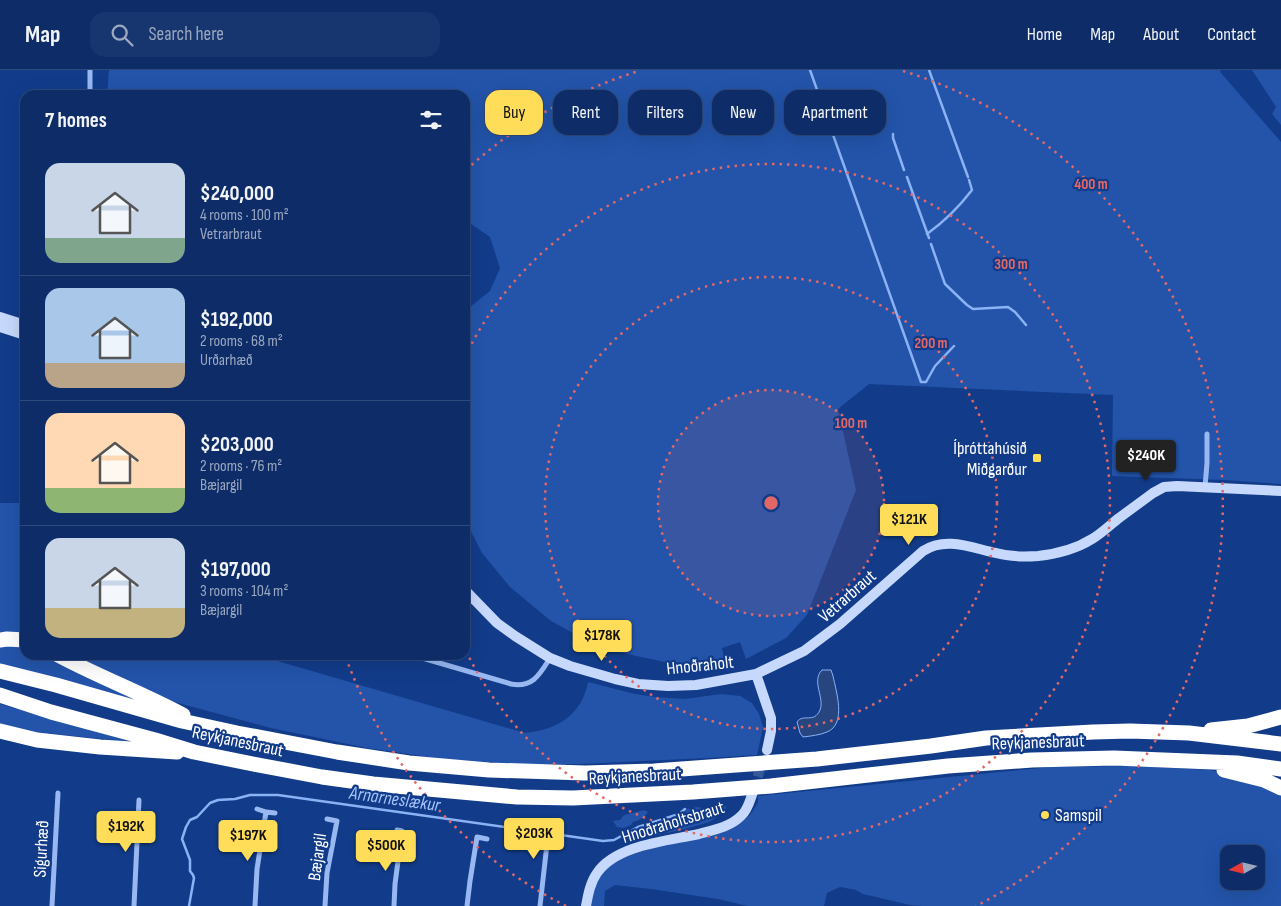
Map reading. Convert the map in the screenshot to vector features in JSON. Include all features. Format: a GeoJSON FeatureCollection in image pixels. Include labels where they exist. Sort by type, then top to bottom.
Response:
{"type":"FeatureCollection","features":[{"type":"Feature","properties":{"kind":"highway"},"geometry":{"type":"LineString","coordinates":[[0,640],[20,640]]}},
{"type":"Feature","properties":{"kind":"highway"},"geometry":{"type":"LineString","coordinates":[[68,660],[159,702],[204,726]]}},
{"type":"Feature","properties":{"kind":"highway","name":"Reykjanesbraut"},"geometry":{"type":"LineString","coordinates":[[0,671],[204,726],[309,747],[409,763],[489,770],[585,773],[654,771],[793,761],[986,738],[1130,731],[1188,733],[1281,744]]}},
{"type":"Feature","properties":{"kind":"highway","name":"Reykjanesbraut"},"geometry":{"type":"LineString","coordinates":[[0,695],[51,712],[194,752],[314,776],[373,784],[517,796],[573,798],[693,792],[771,786],[1002,761],[1114,758],[1237,763],[1281,769]]}},
{"type":"Feature","properties":{"kind":"highway"},"geometry":{"type":"LineString","coordinates":[[1188,733],[1248,726],[1281,717]]}},
{"type":"Feature","properties":{"kind":"highway"},"geometry":{"type":"LineString","coordinates":[[0,731],[37,740],[100,747],[172,753],[194,752]]}},
{"type":"Feature","properties":{"kind":"highway"},"geometry":{"type":"LineString","coordinates":[[1190,762],[1264,780],[1281,788]]}},
{"type":"Feature","properties":{"kind":"street"},"geometry":{"type":"LineString","coordinates":[[90,70],[90,90]]}},
{"type":"Feature","properties":{"kind":"street"},"geometry":{"type":"LineString","coordinates":[[0,318],[20,324]]}},
{"type":"Feature","properties":{"kind":"street"},"geometry":{"type":"LineString","coordinates":[[0,328],[20,334]]}},
{"type":"Feature","properties":{"kind":"street"},"geometry":{"type":"LineString","coordinates":[[1205,487],[1207,434]]}},
{"type":"Feature","properties":{"kind":"street","name":"Vetrarbraut"},"geometry":{"type":"LineString","coordinates":[[756,674],[804,651],[824,637],[923,551],[933,545],[954,544],[1012,556],[1049,554],[1071,548],[1093,538],[1153,493],[1170,486],[1281,491]]}},
{"type":"Feature","properties":{"kind":"street","name":"Hnoðraholt"},"geometry":{"type":"LineString","coordinates":[[470,595],[497,623],[522,640],[550,658],[588,672],[627,682],[653,685],[696,685],[756,674]]}},
{"type":"Feature","properties":{"kind":"street"},"geometry":{"type":"LineString","coordinates":[[429,660],[520,685],[534,680],[541,673],[550,658]]}},
{"type":"Feature","properties":{"kind":"street"},"geometry":{"type":"LineString","coordinates":[[756,674],[771,718],[771,731],[766,750]]}},
{"type":"Feature","properties":{"kind":"street","name":"Hnoðraholtsbraut"},"geometry":{"type":"LineString","coordinates":[[586,906],[589,890],[596,874],[604,864],[616,856],[636,848],[711,831],[728,825],[743,815],[748,807],[752,792]]}},
{"type":"Feature","properties":{"kind":"street","name":"Sigurhæð"},"geometry":{"type":"LineString","coordinates":[[52,906],[58,793]]}},
{"type":"Feature","properties":{"kind":"street"},"geometry":{"type":"LineString","coordinates":[[134,906],[139,800]]}},
{"type":"Feature","properties":{"kind":"street"},"geometry":{"type":"LineString","coordinates":[[257,809],[274,813]]}},
{"type":"Feature","properties":{"kind":"street"},"geometry":{"type":"LineString","coordinates":[[255,906],[257,869],[266,812]]}},
{"type":"Feature","properties":{"kind":"street","name":"Bæjargil"},"geometry":{"type":"LineString","coordinates":[[325,906],[327,873],[337,821],[328,819]]}},
{"type":"Feature","properties":{"kind":"street"},"geometry":{"type":"LineString","coordinates":[[394,906],[402,831],[397,830]]}},
{"type":"Feature","properties":{"kind":"street"},"geometry":{"type":"LineString","coordinates":[[467,906],[477,837],[487,839]]}},
{"type":"Feature","properties":{"kind":"street"},"geometry":{"type":"LineString","coordinates":[[540,906],[547,844],[558,846]]}},
{"type":"Feature","properties":{"kind":"shaded area"},"geometry":{"type":"Polygon","coordinates":[[[109,70],[1220,70],[1281,142],[1281,484],[1112,476],[1113,395],[869,384],[838,409],[856,490],[807,615],[786,638],[746,659],[740,642],[722,648],[725,662],[683,666],[600,648],[551,621],[510,587],[482,553],[470,530],[470,307],[490,291],[500,268],[490,237],[470,224],[470,90],[107,90],[109,70]]]}},
{"type":"Feature","properties":{"kind":"shaded area"},"geometry":{"type":"Polygon","coordinates":[[[1252,70],[1281,70],[1281,125],[1272,114],[1276,107],[1252,70]]]}},
{"type":"Feature","properties":{"kind":"shaded area"},"geometry":{"type":"Polygon","coordinates":[[[0,503],[20,503],[20,632],[0,633],[0,503]]]}},
{"type":"Feature","properties":{"kind":"shaded area"},"geometry":{"type":"Polygon","coordinates":[[[0,645],[20,646],[20,660],[55,660],[161,710],[0,669],[0,645]]]}},
{"type":"Feature","properties":{"kind":"shaded area"},"geometry":{"type":"Polygon","coordinates":[[[85,660],[274,660],[525,733],[548,728],[566,719],[580,703],[588,682],[655,697],[685,699],[721,694],[740,696],[752,703],[759,714],[763,727],[757,755],[579,764],[516,764],[443,759],[367,748],[271,728],[171,701],[125,681],[85,660]]]}},
{"type":"Feature","properties":{"kind":"shaded area"},"geometry":{"type":"Polygon","coordinates":[[[822,670],[831,670],[833,676],[839,707],[837,722],[827,732],[803,737],[797,722],[802,718],[815,717],[820,710],[821,700],[818,679],[822,670]]]}},
{"type":"Feature","properties":{"kind":"shaded area"},"geometry":{"type":"Polygon","coordinates":[[[0,704],[153,747],[112,740],[25,731],[0,724],[0,704]]]}},
{"type":"Feature","properties":{"kind":"shaded area"},"geometry":{"type":"Polygon","coordinates":[[[1132,766],[1211,770],[1254,781],[1281,794],[1281,906],[922,906],[910,905],[840,887],[827,893],[824,906],[748,906],[718,899],[615,885],[605,891],[604,906],[589,906],[598,875],[619,859],[662,845],[721,832],[739,824],[750,815],[758,803],[758,796],[1051,767],[1132,766]]]}},
{"type":"Feature","properties":{"kind":"shaded area"},"geometry":{"type":"Polygon","coordinates":[[[720,804],[725,806],[725,810],[709,822],[663,834],[640,837],[641,833],[666,826],[686,812],[687,809],[697,807],[705,809],[720,804]]]}},
{"type":"Feature","properties":{"kind":"shaded area"},"geometry":{"type":"Polygon","coordinates":[[[644,810],[648,812],[644,817],[623,828],[617,827],[613,821],[620,820],[624,815],[644,810]]]}},
{"type":"Feature","properties":{"kind":"waterway"},"geometry":{"type":"LineString","coordinates":[[810,70],[921,382],[926,382],[935,366],[954,346]]}},
{"type":"Feature","properties":{"kind":"waterway"},"geometry":{"type":"LineString","coordinates":[[929,70],[968,177]]}},
{"type":"Feature","properties":{"kind":"waterway"},"geometry":{"type":"LineString","coordinates":[[893,134],[904,170]]}},
{"type":"Feature","properties":{"kind":"waterway"},"geometry":{"type":"LineString","coordinates":[[907,177],[929,238]]}},
{"type":"Feature","properties":{"kind":"waterway"},"geometry":{"type":"LineString","coordinates":[[927,234],[940,224],[972,190],[969,180]]}},
{"type":"Feature","properties":{"kind":"waterway"},"geometry":{"type":"LineString","coordinates":[[931,244],[945,284],[967,305],[973,309],[1008,307],[1026,325]]}},
{"type":"Feature","properties":{"kind":"waterway","name":"Arnarneslækur"},"geometry":{"type":"LineString","coordinates":[[189,906],[194,878],[190,871],[190,860],[182,839],[190,820],[197,817],[210,803],[218,800],[235,799],[250,795],[278,795],[603,841],[614,840],[638,827],[679,814],[685,809]]}},
{"type":"Feature","properties":{"kind":"tunnel"},"geometry":{"type":"LineString","coordinates":[[753,791],[763,760]]}},
{"type":"Feature","properties":{"kind":"place","name":"Íþróttahúsið Miðgarður"},"geometry":{"type":"Point","coordinates":[1037,458]}},
{"type":"Feature","properties":{"kind":"place","name":"Samspil"},"geometry":{"type":"Point","coordinates":[1045,815]}}]}
